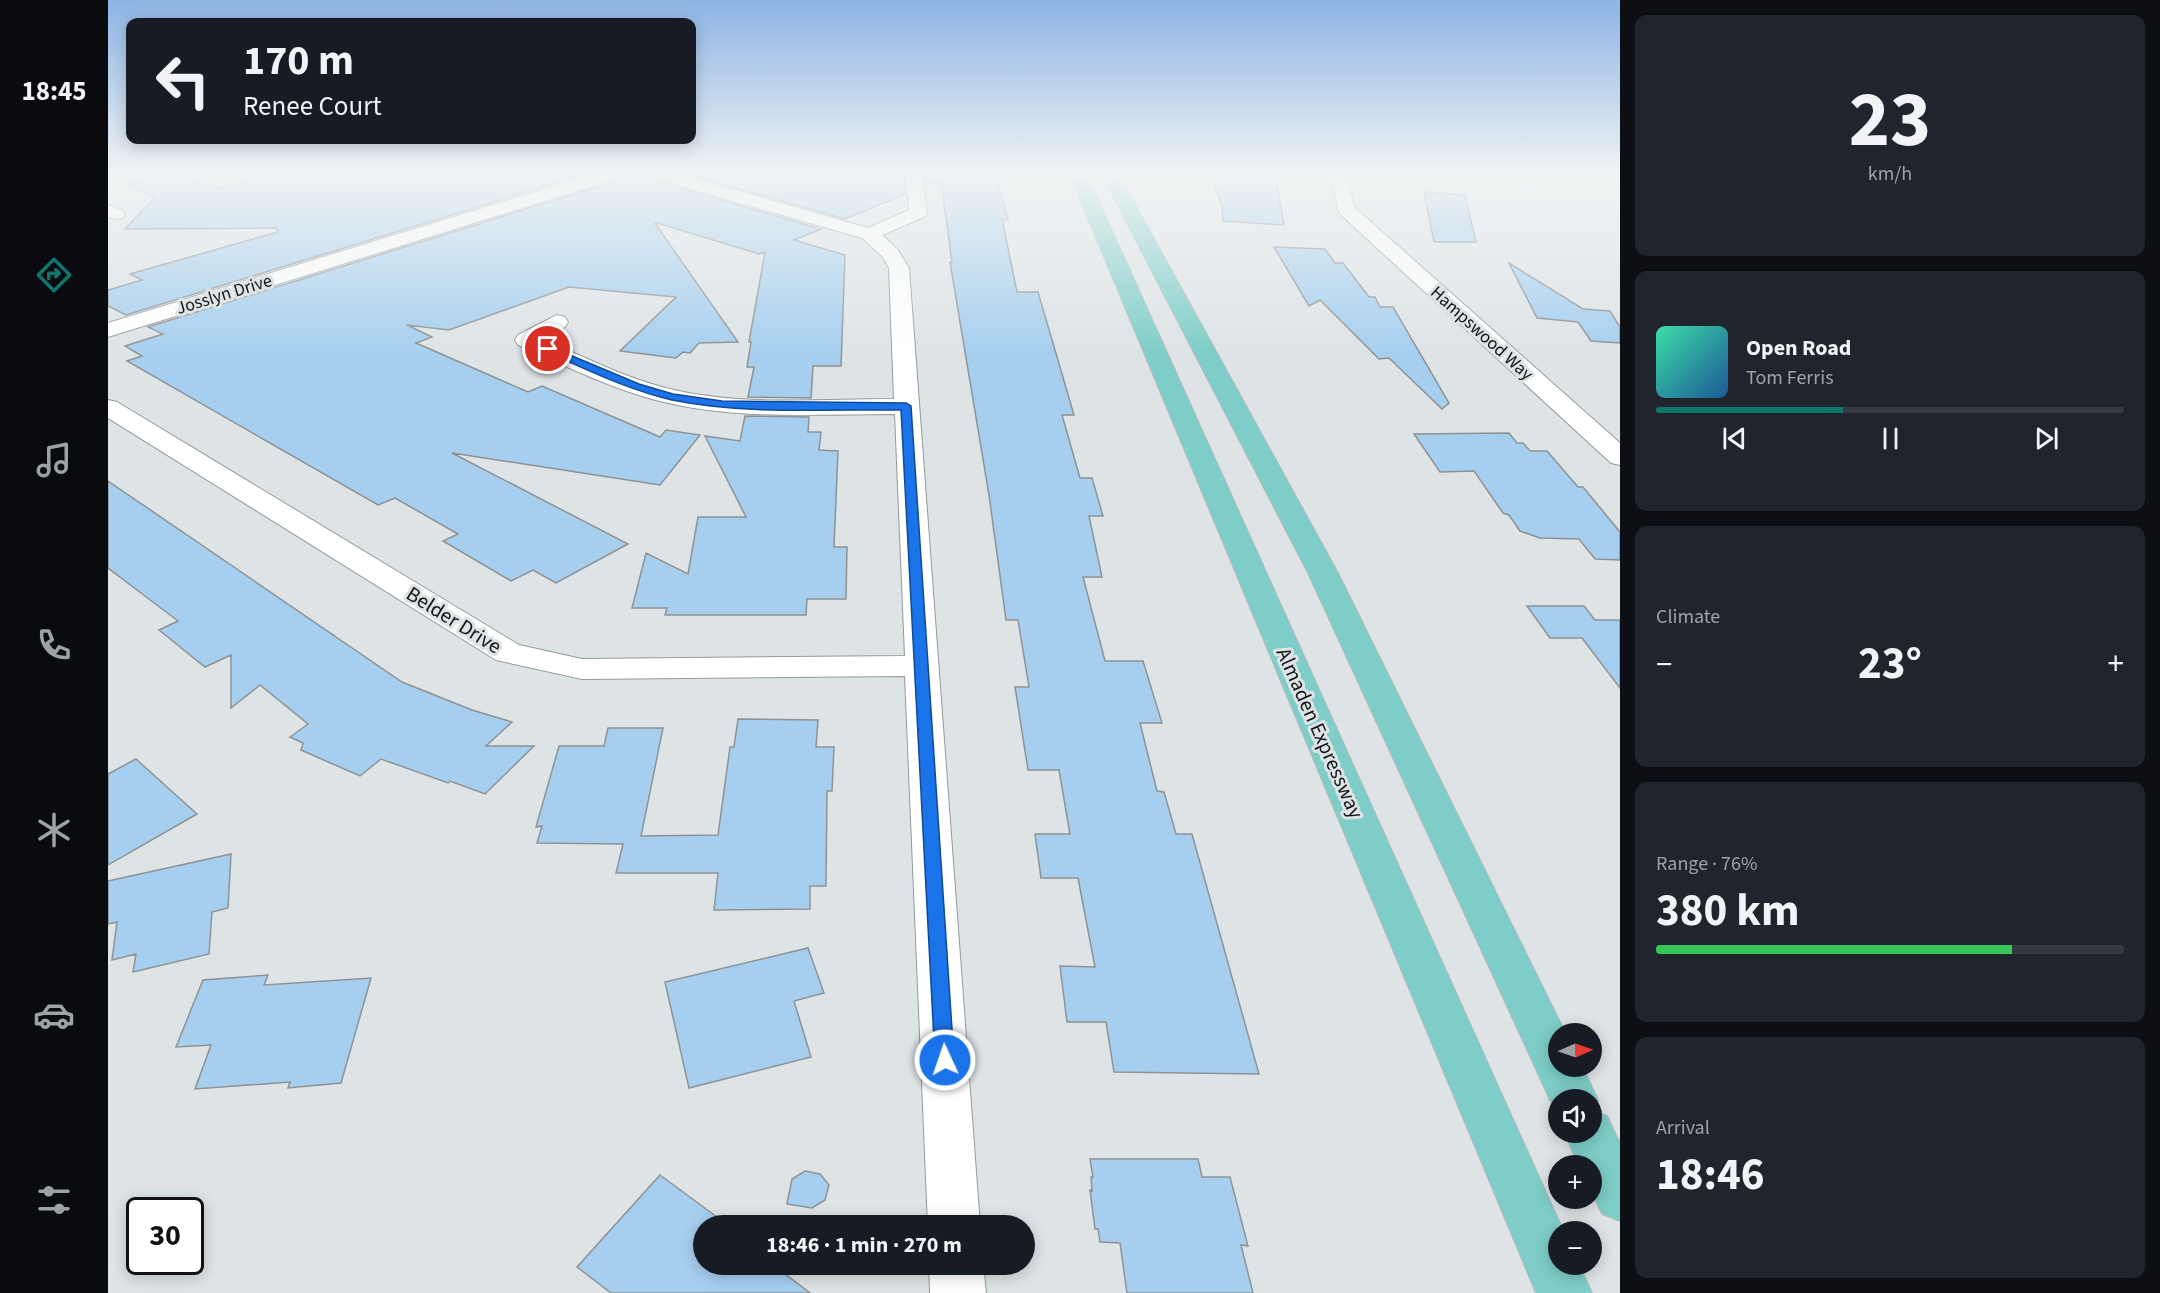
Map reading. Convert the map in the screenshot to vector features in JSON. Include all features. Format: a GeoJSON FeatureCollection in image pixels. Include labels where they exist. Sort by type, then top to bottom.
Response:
{"type":"FeatureCollection","features":[{"type":"Feature","properties":{"kind":"main road","name":"Almaden Expressway"},"geometry":{"type":"LineString","coordinates":[[1103,233],[1564,1293]]}},
{"type":"Feature","properties":{"kind":"main road"},"geometry":{"type":"LineString","coordinates":[[1141,233],[1323,573],[1569,1089]]}},
{"type":"Feature","properties":{"kind":"main road"},"geometry":{"type":"LineString","coordinates":[[1594,1143],[1620,1197]]}},
{"type":"Feature","properties":{"kind":"street","name":"Josslyn Drive"},"geometry":{"type":"LineString","coordinates":[[108,330],[421,233]]}},
{"type":"Feature","properties":{"kind":"street","name":"Hampswood Way"},"geometry":{"type":"LineString","coordinates":[[1372,233],[1620,457]]}},
{"type":"Feature","properties":{"kind":"street"},"geometry":{"type":"LineString","coordinates":[[869,234],[890,253],[898,268],[953,1215]]}},
{"type":"Feature","properties":{"kind":"street"},"geometry":{"type":"LineString","coordinates":[[557,322],[526,340],[635,386],[672,396],[722,404],[906,406]]}},
{"type":"Feature","properties":{"kind":"street","name":"Belder Drive"},"geometry":{"type":"LineString","coordinates":[[108,407],[508,653],[582,669],[922,666]]}},
{"type":"Feature","properties":{"kind":"street"},"geometry":{"type":"LineString","coordinates":[[957,1275],[958,1293]]}},
{"type":"Feature","properties":{"kind":"building"},"geometry":{"type":"Polygon","coordinates":[[[273,233],[392,233],[126,315],[108,306],[108,290],[142,280],[130,274],[273,233]]]}},
{"type":"Feature","properties":{"kind":"building"},"geometry":{"type":"Polygon","coordinates":[[[449,233],[662,233],[738,342],[699,343],[690,353],[683,352],[676,358],[620,351],[676,297],[569,287],[449,330],[407,325],[432,337],[416,343],[528,392],[542,386],[660,437],[666,430],[700,435],[660,485],[452,453],[628,544],[556,583],[533,570],[511,581],[443,541],[458,534],[395,498],[378,505],[127,361],[142,356],[125,346],[163,334],[148,327],[449,233]]]}},
{"type":"Feature","properties":{"kind":"building"},"geometry":{"type":"Polygon","coordinates":[[[691,233],[810,233],[794,240],[845,255],[841,366],[813,366],[811,398],[748,397],[754,367],[747,367],[751,342],[749,342],[765,252],[759,254],[691,233]]]}},
{"type":"Feature","properties":{"kind":"building"},"geometry":{"type":"Polygon","coordinates":[[[948,233],[1005,233],[1017,292],[1038,292],[1074,415],[1062,415],[1080,478],[1092,478],[1103,516],[1089,516],[1102,577],[1083,577],[1105,661],[1143,661],[1162,723],[1140,723],[1157,791],[1164,792],[1176,834],[1192,834],[1259,1074],[1114,1072],[1106,1022],[1067,1022],[1060,966],[1095,967],[1078,878],[1041,878],[1035,834],[1070,834],[1059,770],[1028,770],[1015,687],[1029,687],[1018,620],[1006,620],[989,495],[950,262],[952,262],[948,233]]]}},
{"type":"Feature","properties":{"kind":"building"},"geometry":{"type":"Polygon","coordinates":[[[1432,233],[1474,233],[1476,242],[1434,242],[1432,233]]]}},
{"type":"Feature","properties":{"kind":"building"},"geometry":{"type":"Polygon","coordinates":[[[1274,247],[1325,249],[1335,263],[1343,263],[1369,297],[1375,297],[1380,307],[1393,307],[1449,403],[1442,409],[1389,358],[1379,359],[1320,300],[1309,306],[1274,247]]]}},
{"type":"Feature","properties":{"kind":"building"},"geometry":{"type":"Polygon","coordinates":[[[1509,263],[1583,309],[1610,311],[1620,327],[1620,343],[1591,341],[1578,322],[1537,318],[1509,263]]]}},
{"type":"Feature","properties":{"kind":"building"},"geometry":{"type":"Polygon","coordinates":[[[745,416],[809,417],[808,432],[821,432],[819,450],[838,451],[834,547],[847,547],[846,599],[807,599],[806,615],[665,615],[667,608],[632,608],[646,553],[688,574],[698,517],[746,517],[705,436],[740,441],[745,416]]]}},
{"type":"Feature","properties":{"kind":"building"},"geometry":{"type":"Polygon","coordinates":[[[1509,433],[1517,443],[1523,443],[1530,451],[1547,451],[1578,487],[1583,487],[1620,532],[1620,560],[1595,559],[1579,539],[1540,538],[1520,531],[1509,515],[1503,513],[1474,471],[1440,472],[1414,434],[1509,433]]]}},
{"type":"Feature","properties":{"kind":"building"},"geometry":{"type":"Polygon","coordinates":[[[108,481],[402,682],[472,710],[512,722],[486,746],[534,746],[485,794],[381,759],[360,776],[301,750],[303,743],[290,737],[308,724],[260,685],[231,708],[231,655],[205,667],[159,630],[178,621],[108,568],[108,481]]]}},
{"type":"Feature","properties":{"kind":"building"},"geometry":{"type":"Polygon","coordinates":[[[1527,606],[1584,606],[1595,620],[1620,620],[1620,688],[1582,638],[1550,638],[1527,606]]]}},
{"type":"Feature","properties":{"kind":"building"},"geometry":{"type":"Polygon","coordinates":[[[738,719],[818,720],[816,747],[834,747],[832,791],[827,791],[826,886],[810,886],[810,909],[714,910],[718,873],[616,873],[623,844],[537,843],[542,826],[536,827],[559,746],[604,746],[608,728],[663,728],[641,836],[718,835],[730,747],[734,747],[738,719]]]}},
{"type":"Feature","properties":{"kind":"building"},"geometry":{"type":"Polygon","coordinates":[[[136,759],[197,814],[108,865],[108,774],[136,759]]]}},
{"type":"Feature","properties":{"kind":"building"},"geometry":{"type":"Polygon","coordinates":[[[231,854],[228,908],[212,912],[209,954],[133,972],[136,954],[112,960],[117,922],[108,924],[108,881],[231,854]]]}},
{"type":"Feature","properties":{"kind":"building"},"geometry":{"type":"Polygon","coordinates":[[[808,948],[824,993],[794,1001],[811,1057],[689,1088],[665,982],[808,948]]]}},
{"type":"Feature","properties":{"kind":"building"},"geometry":{"type":"Polygon","coordinates":[[[268,975],[264,985],[371,978],[341,1083],[288,1088],[290,1082],[195,1089],[211,1045],[176,1047],[203,980],[268,975]]]}},
{"type":"Feature","properties":{"kind":"building"},"geometry":{"type":"Polygon","coordinates":[[[1090,1159],[1198,1159],[1202,1177],[1230,1177],[1248,1246],[1241,1245],[1253,1293],[1127,1293],[1120,1243],[1100,1242],[1098,1229],[1095,1229],[1090,1190],[1092,1191],[1091,1177],[1093,1177],[1090,1159]]]}},
{"type":"Feature","properties":{"kind":"building"},"geometry":{"type":"Polygon","coordinates":[[[805,1171],[820,1174],[829,1185],[825,1200],[812,1208],[787,1204],[792,1179],[805,1171]]]}},
{"type":"Feature","properties":{"kind":"building"},"geometry":{"type":"Polygon","coordinates":[[[660,1175],[714,1215],[693,1215],[693,1275],[786,1275],[810,1293],[611,1293],[577,1267],[660,1175]]]}},
{"type":"Feature","properties":{"kind":"route"},"geometry":{"type":"LineString","coordinates":[[548,349],[635,386],[672,396],[722,404],[906,406],[945,1060]]}}]}
